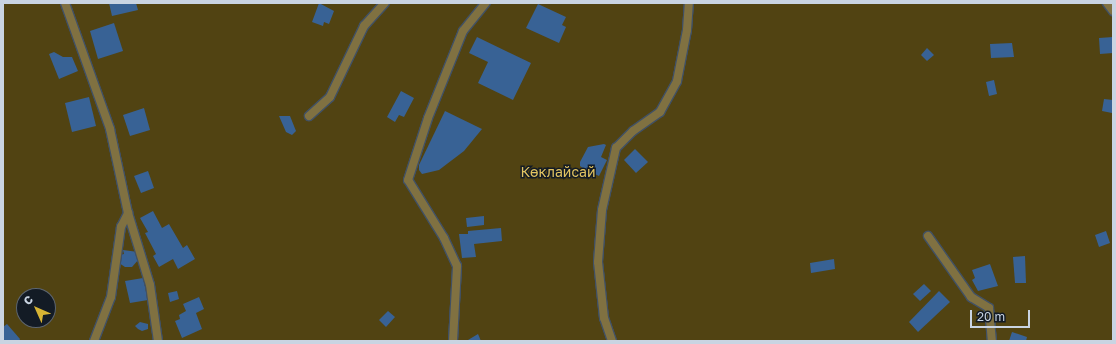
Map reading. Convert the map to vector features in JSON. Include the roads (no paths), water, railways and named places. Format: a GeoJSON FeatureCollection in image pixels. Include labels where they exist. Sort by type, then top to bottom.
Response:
{"type":"FeatureCollection","features":[{"type":"Feature","properties":{"kind":"street"},"geometry":{"type":"LineString","coordinates":[[64,3],[110,129],[128,213],[150,285],[158,341]]}},
{"type":"Feature","properties":{"kind":"street"},"geometry":{"type":"LineString","coordinates":[[309,116],[330,97],[364,26],[385,3]]}},
{"type":"Feature","properties":{"kind":"street"},"geometry":{"type":"LineString","coordinates":[[453,341],[457,266],[444,238],[408,180],[428,118],[463,31],[486,3]]}},
{"type":"Feature","properties":{"kind":"street"},"geometry":{"type":"LineString","coordinates":[[612,341],[604,318],[598,262],[604,203],[616,148],[633,131],[660,112],[677,81],[687,30],[689,3]]}},
{"type":"Feature","properties":{"kind":"street"},"geometry":{"type":"LineString","coordinates":[[1107,3],[1113,11]]}},
{"type":"Feature","properties":{"kind":"street"},"geometry":{"type":"LineString","coordinates":[[94,341],[111,298],[121,227],[128,213]]}},
{"type":"Feature","properties":{"kind":"street"},"geometry":{"type":"LineString","coordinates":[[928,236],[971,297],[989,308],[992,341]]}},
{"type":"Feature","properties":{"kind":"park label","name":"Көклайсай"},"geometry":{"type":"Point","coordinates":[558,172]}}]}
